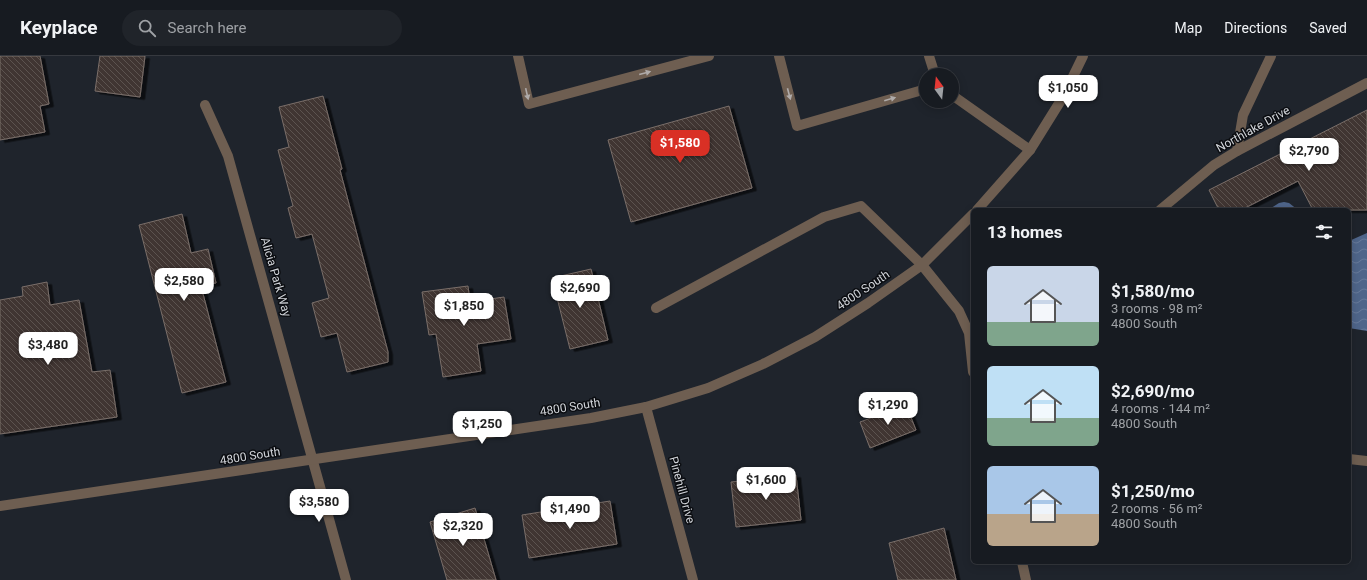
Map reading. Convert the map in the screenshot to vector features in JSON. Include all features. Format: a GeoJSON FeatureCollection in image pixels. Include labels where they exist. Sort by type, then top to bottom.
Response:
{"type":"FeatureCollection","features":[{"type":"Feature","properties":{"kind":"street"},"geometry":{"type":"LineString","coordinates":[[518,56],[529,104],[709,56]]}},
{"type":"Feature","properties":{"kind":"street"},"geometry":{"type":"LineString","coordinates":[[778,56],[797,126],[919,91]]}},
{"type":"Feature","properties":{"kind":"street"},"geometry":{"type":"LineString","coordinates":[[929,56],[933,68]]}},
{"type":"Feature","properties":{"kind":"street"},"geometry":{"type":"LineString","coordinates":[[979,208],[1030,150],[1063,96],[1083,56]]}},
{"type":"Feature","properties":{"kind":"street"},"geometry":{"type":"LineString","coordinates":[[1237,151],[1243,115],[1271,56]]}},
{"type":"Feature","properties":{"kind":"street","name":"Northlake Drive"},"geometry":{"type":"LineString","coordinates":[[1162,208],[1214,165],[1237,151],[1367,83]]}},
{"type":"Feature","properties":{"kind":"street"},"geometry":{"type":"LineString","coordinates":[[959,100],[1030,150]]}},
{"type":"Feature","properties":{"kind":"street","name":"Alicia Park Way"},"geometry":{"type":"LineString","coordinates":[[204,105],[228,156],[346,580]]}},
{"type":"Feature","properties":{"kind":"street"},"geometry":{"type":"LineString","coordinates":[[656,308],[824,217],[861,206],[922,265],[959,311],[971,333]]}},
{"type":"Feature","properties":{"kind":"street","name":"4800 South"},"geometry":{"type":"LineString","coordinates":[[0,506],[591,418],[646,407],[708,388],[764,364],[815,337],[868,303],[922,265],[971,216]]}},
{"type":"Feature","properties":{"kind":"street","name":"Pinehill Drive"},"geometry":{"type":"LineString","coordinates":[[646,407],[693,580]]}},
{"type":"Feature","properties":{"kind":"street"},"geometry":{"type":"LineString","coordinates":[[1351,458],[1367,461]]}},
{"type":"Feature","properties":{"kind":"street"},"geometry":{"type":"LineString","coordinates":[[1022,564],[1026,580]]}},
{"type":"Feature","properties":{"kind":"water"},"geometry":{"type":"Polygon","coordinates":[[[1279,203],[1289,203],[1295,208],[1271,208],[1279,203]]]}},
{"type":"Feature","properties":{"kind":"water"},"geometry":{"type":"Polygon","coordinates":[[[1367,233],[1367,331],[1351,328],[1351,240],[1367,233]]]}},
{"type":"Feature","properties":{"kind":"building"},"geometry":{"type":"Polygon","coordinates":[[[0,56],[40,56],[49,104],[40,106],[45,132],[0,140],[0,56]]]}},
{"type":"Feature","properties":{"kind":"building"},"geometry":{"type":"Polygon","coordinates":[[[100,56],[145,56],[140,97],[95,91],[100,56]]]}},
{"type":"Feature","properties":{"kind":"building"},"geometry":{"type":"Polygon","coordinates":[[[323,96],[342,169],[340,170],[388,352],[388,362],[347,372],[337,333],[321,337],[312,303],[329,298],[312,234],[296,238],[288,208],[293,206],[278,150],[289,147],[279,107],[323,96]]]}},
{"type":"Feature","properties":{"kind":"building"},"geometry":{"type":"Polygon","coordinates":[[[729,106],[752,188],[631,222],[608,140],[729,106]]]}},
{"type":"Feature","properties":{"kind":"building"},"geometry":{"type":"Polygon","coordinates":[[[1367,110],[1367,210],[1351,210],[1351,208],[1312,208],[1298,181],[1245,208],[1218,208],[1209,190],[1367,110]]]}},
{"type":"Feature","properties":{"kind":"building"},"geometry":{"type":"Polygon","coordinates":[[[182,214],[191,253],[208,249],[216,283],[201,286],[226,382],[182,393],[139,225],[182,214]]]}},
{"type":"Feature","properties":{"kind":"building"},"geometry":{"type":"Polygon","coordinates":[[[591,269],[608,340],[570,349],[552,278],[591,269]]]}},
{"type":"Feature","properties":{"kind":"building"},"geometry":{"type":"Polygon","coordinates":[[[47,282],[50,305],[79,300],[92,372],[110,370],[117,417],[0,434],[0,300],[23,296],[22,287],[47,282]]]}},
{"type":"Feature","properties":{"kind":"building"},"geometry":{"type":"Polygon","coordinates":[[[468,286],[470,302],[504,297],[511,339],[477,344],[481,371],[443,377],[436,334],[429,335],[422,292],[468,286]]]}},
{"type":"Feature","properties":{"kind":"building"},"geometry":{"type":"Polygon","coordinates":[[[906,405],[916,430],[870,448],[860,422],[906,405]]]}},
{"type":"Feature","properties":{"kind":"building"},"geometry":{"type":"Polygon","coordinates":[[[796,475],[801,520],[736,527],[731,482],[796,475]]]}},
{"type":"Feature","properties":{"kind":"building"},"geometry":{"type":"Polygon","coordinates":[[[610,501],[617,544],[529,558],[522,515],[610,501]]]}},
{"type":"Feature","properties":{"kind":"building"},"geometry":{"type":"Polygon","coordinates":[[[475,508],[496,580],[447,580],[430,522],[475,508]]]}},
{"type":"Feature","properties":{"kind":"building"},"geometry":{"type":"Polygon","coordinates":[[[944,528],[956,580],[898,580],[889,543],[944,528]]]}}]}
